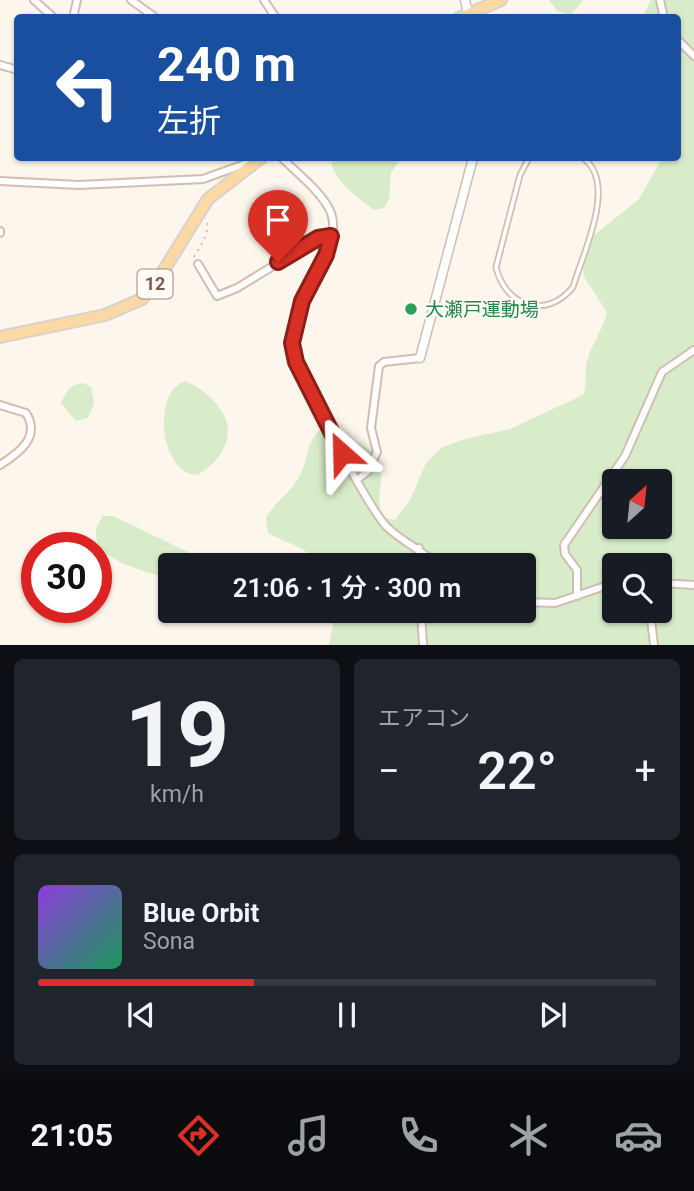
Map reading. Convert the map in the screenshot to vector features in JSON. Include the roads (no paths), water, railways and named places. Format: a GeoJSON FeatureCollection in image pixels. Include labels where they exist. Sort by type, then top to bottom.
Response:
{"type":"FeatureCollection","features":[{"type":"Feature","properties":{"kind":"main road"},"geometry":{"type":"LineString","coordinates":[[470,14],[501,0]]}},
{"type":"Feature","properties":{"kind":"main road","name":"12"},"geometry":{"type":"LineString","coordinates":[[0,337],[105,315],[142,299],[159,278],[208,199],[255,161]]}},
{"type":"Feature","properties":{"kind":"street"},"geometry":{"type":"LineString","coordinates":[[34,0],[50,14]]}},
{"type":"Feature","properties":{"kind":"street"},"geometry":{"type":"LineString","coordinates":[[131,0],[150,14]]}},
{"type":"Feature","properties":{"kind":"street"},"geometry":{"type":"LineString","coordinates":[[681,42],[694,56]]}},
{"type":"Feature","properties":{"kind":"street"},"geometry":{"type":"LineString","coordinates":[[0,181],[79,185],[203,179],[253,161]]}},
{"type":"Feature","properties":{"kind":"street"},"geometry":{"type":"LineString","coordinates":[[285,161],[331,213],[331,236],[326,255],[302,301],[292,343],[296,362],[358,479],[388,529],[425,553]]}},
{"type":"Feature","properties":{"kind":"street"},"geometry":{"type":"LineString","coordinates":[[358,479],[368,471],[377,452],[371,428],[379,366],[384,362],[420,358],[472,161]]}},
{"type":"Feature","properties":{"kind":"street"},"geometry":{"type":"LineString","coordinates":[[198,264],[217,296],[237,288],[318,238],[331,236]]}},
{"type":"Feature","properties":{"kind":"street"},"geometry":{"type":"LineString","coordinates":[[577,596],[577,570],[565,554],[564,545],[578,520],[625,456],[644,420],[662,373],[694,350]]}},
{"type":"Feature","properties":{"kind":"street"},"geometry":{"type":"LineString","coordinates":[[0,405],[26,412],[31,421],[32,432],[18,454],[0,465]]}},
{"type":"Feature","properties":{"kind":"street"},"geometry":{"type":"LineString","coordinates":[[419,548],[419,553]]}},
{"type":"Feature","properties":{"kind":"street"},"geometry":{"type":"LineString","coordinates":[[672,584],[694,585]]}},
{"type":"Feature","properties":{"kind":"street"},"geometry":{"type":"LineString","coordinates":[[536,602],[555,603],[602,587]]}},
{"type":"Feature","properties":{"kind":"street"},"geometry":{"type":"LineString","coordinates":[[422,623],[423,645]]}},
{"type":"Feature","properties":{"kind":"street"},"geometry":{"type":"LineString","coordinates":[[651,623],[654,645]]}},
{"type":"Feature","properties":{"kind":"lane"},"geometry":{"type":"LineString","coordinates":[[528,161],[520,175],[496,267],[499,281],[508,292],[535,306],[547,307],[566,296],[573,287],[600,196],[599,178],[588,161]]}},
{"type":"Feature","properties":{"kind":"place","name":"大瀬戸運動場"},"geometry":{"type":"Point","coordinates":[411,309]}}]}
